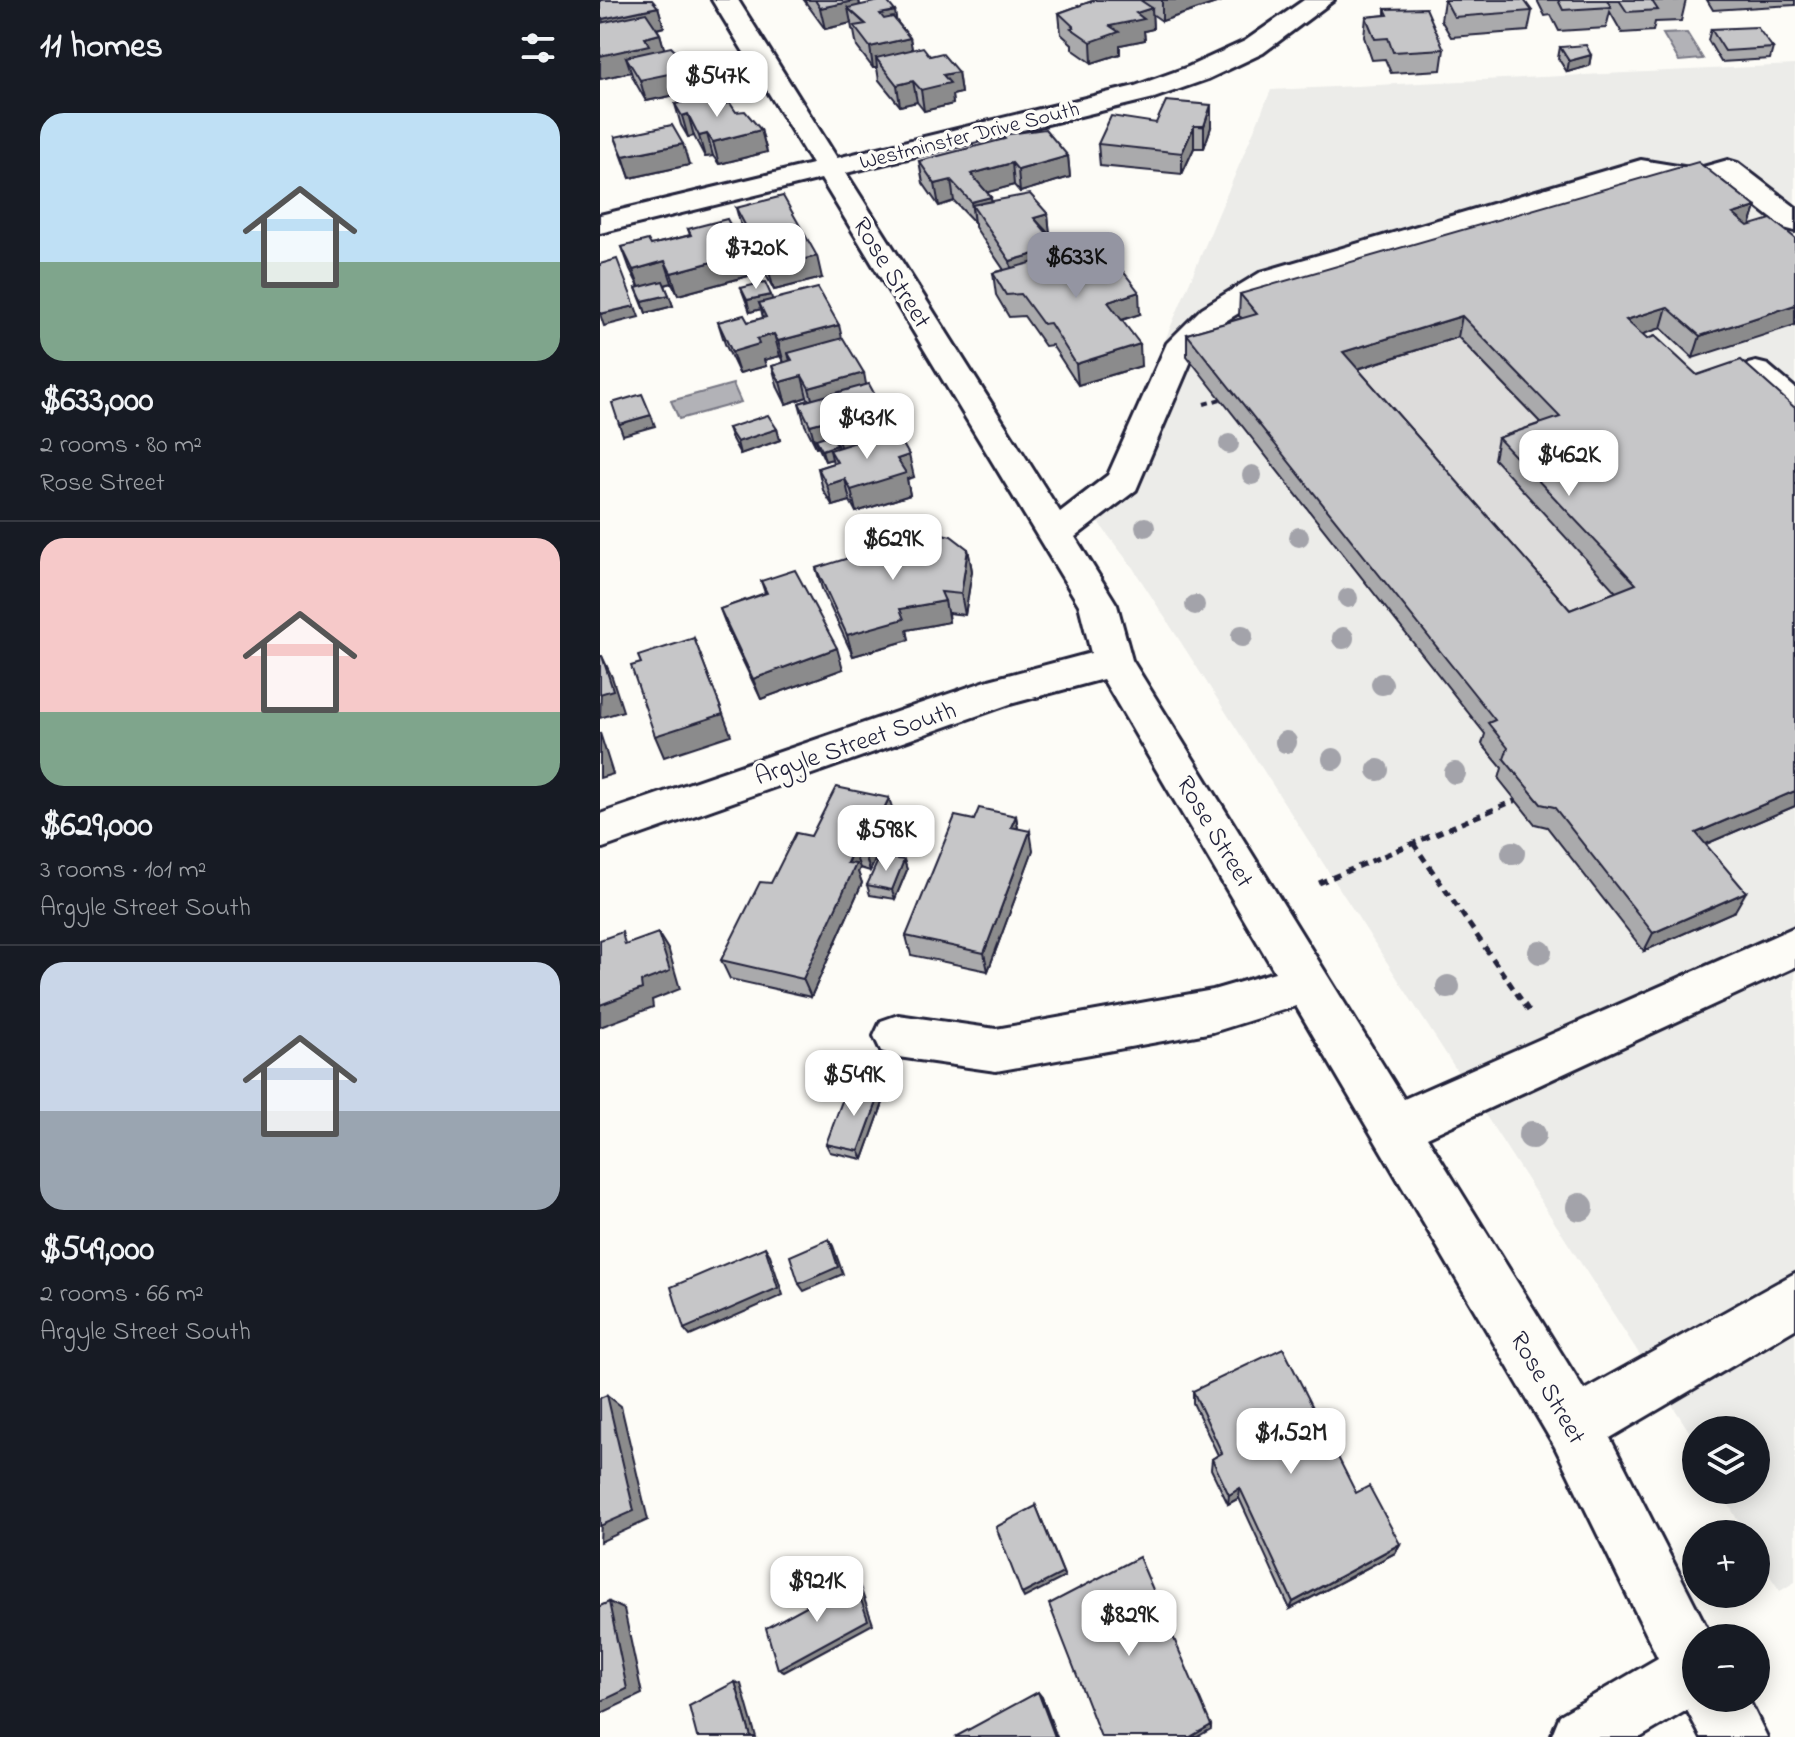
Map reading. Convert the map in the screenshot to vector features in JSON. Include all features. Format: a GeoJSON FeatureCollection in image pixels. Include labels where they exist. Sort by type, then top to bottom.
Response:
{"type":"FeatureCollection","features":[{"type":"Feature","properties":{"kind":"street","name":"Rose Street"},"geometry":{"type":"LineString","coordinates":[[725,0],[1098,605],[1113,662],[1575,1427],[1682,1642]]}},
{"type":"Feature","properties":{"kind":"street","name":"Westminster Drive South"},"geometry":{"type":"LineString","coordinates":[[600,224],[1171,82],[1254,47],[1318,0]]}},
{"type":"Feature","properties":{"kind":"street"},"geometry":{"type":"LineString","coordinates":[[1056,533],[1123,482],[1179,350],[1213,315],[1272,279],[1641,169],[1697,178],[1728,169],[1795,222]]}},
{"type":"Feature","properties":{"kind":"street"},"geometry":{"type":"LineString","coordinates":[[1756,372],[1795,406]]}},
{"type":"Feature","properties":{"kind":"street","name":"Argyle Street South"},"geometry":{"type":"LineString","coordinates":[[600,832],[1003,691],[1113,662]]}},
{"type":"Feature","properties":{"kind":"street"},"geometry":{"type":"LineString","coordinates":[[1396,1127],[1795,946]]}},
{"type":"Feature","properties":{"kind":"street"},"geometry":{"type":"LineString","coordinates":[[898,1036],[996,1050],[1213,1011],[1309,982]]}},
{"type":"Feature","properties":{"kind":"street"},"geometry":{"type":"LineString","coordinates":[[1575,1427],[1795,1299]]}},
{"type":"Feature","properties":{"kind":"street"},"geometry":{"type":"LineString","coordinates":[[1582,1737],[1682,1678]]}},
{"type":"Feature","properties":{"kind":"street"},"geometry":{"type":"LineString","coordinates":[[1721,1712],[1736,1737]]}},
{"type":"Feature","properties":{"kind":"path"},"geometry":{"type":"LineString","coordinates":[[1319,883],[1516,800]]}},
{"type":"Feature","properties":{"kind":"path"},"geometry":{"type":"LineString","coordinates":[[1413,843],[1558,1055]]}},
{"type":"Feature","properties":{"kind":"shaded area"},"geometry":{"type":"Polygon","coordinates":[[[1687,33],[1703,59],[1679,61],[1663,34],[1687,33]]]}},
{"type":"Feature","properties":{"kind":"shaded area"},"geometry":{"type":"Polygon","coordinates":[[[1795,65],[1795,1582],[1780,1591],[1770,1576],[1770,1520],[1737,1520],[1729,1504],[1770,1504],[1770,1416],[1682,1416],[1682,1420],[1133,568],[1076,493],[1104,484],[1271,90],[1795,65]]]}},
{"type":"Feature","properties":{"kind":"shaded area"},"geometry":{"type":"Polygon","coordinates":[[[1458,337],[1555,438],[1629,606],[1564,631],[1341,374],[1458,337]]]}},
{"type":"Feature","properties":{"kind":"shaded area"},"geometry":{"type":"Polygon","coordinates":[[[733,384],[741,402],[679,419],[671,401],[733,384]]]}},
{"type":"Feature","properties":{"kind":"building"},"geometry":{"type":"Polygon","coordinates":[[[600,0],[652,0],[658,7],[602,19],[600,0]]]}},
{"type":"Feature","properties":{"kind":"building"},"geometry":{"type":"Polygon","coordinates":[[[815,0],[859,0],[820,8],[815,0]]]}},
{"type":"Feature","properties":{"kind":"building"},"geometry":{"type":"Polygon","coordinates":[[[883,0],[895,11],[880,14],[884,19],[893,17],[910,38],[870,47],[854,26],[866,24],[848,8],[883,0]]]}},
{"type":"Feature","properties":{"kind":"building"},"geometry":{"type":"Polygon","coordinates":[[[1095,0],[1140,0],[1152,8],[1136,13],[1144,19],[1110,26],[1119,32],[1091,42],[1071,28],[1074,27],[1059,13],[1095,0]]]}},
{"type":"Feature","properties":{"kind":"building"},"geometry":{"type":"Polygon","coordinates":[[[1445,0],[1524,0],[1532,11],[1454,17],[1445,0]]]}},
{"type":"Feature","properties":{"kind":"building"},"geometry":{"type":"Polygon","coordinates":[[[1558,0],[1607,0],[1611,7],[1563,10],[1558,0]]]}},
{"type":"Feature","properties":{"kind":"building"},"geometry":{"type":"Polygon","coordinates":[[[1619,0],[1681,0],[1652,1],[1658,10],[1627,12],[1619,0]]]}},
{"type":"Feature","properties":{"kind":"building"},"geometry":{"type":"Polygon","coordinates":[[[1426,8],[1444,49],[1393,52],[1388,38],[1375,39],[1366,17],[1388,15],[1385,9],[1426,8]]]}},
{"type":"Feature","properties":{"kind":"building"},"geometry":{"type":"Polygon","coordinates":[[[646,13],[660,34],[645,38],[649,45],[600,56],[600,23],[646,13]]]}},
{"type":"Feature","properties":{"kind":"building"},"geometry":{"type":"Polygon","coordinates":[[[1757,27],[1773,48],[1725,51],[1711,29],[1757,27]]]}},
{"type":"Feature","properties":{"kind":"building"},"geometry":{"type":"Polygon","coordinates":[[[1586,45],[1591,55],[1569,61],[1560,47],[1586,45]]]}},
{"type":"Feature","properties":{"kind":"building"},"geometry":{"type":"Polygon","coordinates":[[[671,47],[686,62],[680,62],[683,71],[640,80],[626,57],[671,47]]]}},
{"type":"Feature","properties":{"kind":"building"},"geometry":{"type":"Polygon","coordinates":[[[923,47],[930,56],[942,53],[958,72],[943,75],[950,83],[921,90],[913,81],[897,85],[876,58],[923,47]]]}},
{"type":"Feature","properties":{"kind":"building"},"geometry":{"type":"Polygon","coordinates":[[[710,97],[715,106],[730,103],[736,112],[745,111],[761,130],[713,142],[707,134],[699,136],[688,114],[682,116],[675,104],[710,97]]]}},
{"type":"Feature","properties":{"kind":"building"},"geometry":{"type":"Polygon","coordinates":[[[1166,101],[1211,105],[1204,126],[1194,126],[1182,153],[1098,144],[1111,116],[1156,123],[1166,101]]]}},
{"type":"Feature","properties":{"kind":"building"},"geometry":{"type":"Polygon","coordinates":[[[672,125],[683,144],[623,156],[615,137],[672,125]]]}},
{"type":"Feature","properties":{"kind":"building"},"geometry":{"type":"Polygon","coordinates":[[[1045,129],[1068,156],[1018,170],[1012,163],[971,174],[991,197],[971,202],[951,180],[935,184],[919,161],[1005,139],[1002,135],[1045,129]]]}},
{"type":"Feature","properties":{"kind":"building"},"geometry":{"type":"Polygon","coordinates":[[[1698,162],[1756,207],[1733,214],[1748,226],[1771,219],[1795,238],[1795,305],[1700,336],[1667,307],[1626,320],[1647,339],[1655,336],[1697,375],[1741,360],[1795,408],[1795,791],[1696,833],[1746,892],[1653,933],[1554,807],[1541,804],[1504,759],[1508,748],[1488,723],[1495,720],[1187,334],[1257,314],[1240,294],[1698,162]],[[1462,316],[1343,352],[1570,610],[1636,584],[1498,438],[1560,417],[1462,316]]]}},
{"type":"Feature","properties":{"kind":"building"},"geometry":{"type":"Polygon","coordinates":[[[1030,194],[1048,214],[1034,218],[1059,247],[1010,261],[972,205],[1030,194]]]}},
{"type":"Feature","properties":{"kind":"building"},"geometry":{"type":"Polygon","coordinates":[[[783,196],[817,256],[768,268],[736,208],[783,196]]]}},
{"type":"Feature","properties":{"kind":"building"},"geometry":{"type":"Polygon","coordinates":[[[727,219],[746,253],[671,273],[665,261],[633,270],[622,247],[648,240],[651,245],[691,235],[688,229],[727,219]]]}},
{"type":"Feature","properties":{"kind":"building"},"geometry":{"type":"Polygon","coordinates":[[[1102,244],[1139,292],[1108,302],[1140,344],[1076,364],[1050,323],[1043,324],[1021,294],[1006,295],[993,273],[1102,244]]]}},
{"type":"Feature","properties":{"kind":"building"},"geometry":{"type":"Polygon","coordinates":[[[617,259],[635,306],[600,314],[600,264],[617,259]]]}},
{"type":"Feature","properties":{"kind":"building"},"geometry":{"type":"Polygon","coordinates":[[[663,281],[669,295],[642,301],[636,288],[663,281]]]}},
{"type":"Feature","properties":{"kind":"building"},"geometry":{"type":"Polygon","coordinates":[[[765,282],[771,295],[747,300],[741,288],[765,282]]]}},
{"type":"Feature","properties":{"kind":"building"},"geometry":{"type":"Polygon","coordinates":[[[818,288],[839,325],[778,341],[774,334],[757,339],[759,344],[732,352],[718,322],[744,315],[748,322],[766,317],[759,303],[818,288]]]}},
{"type":"Feature","properties":{"kind":"building"},"geometry":{"type":"Polygon","coordinates":[[[843,338],[864,373],[809,388],[802,376],[780,382],[772,366],[792,360],[788,353],[843,338]]]}},
{"type":"Feature","properties":{"kind":"building"},"geometry":{"type":"Polygon","coordinates":[[[869,384],[889,421],[837,436],[829,420],[810,425],[799,403],[869,384]]]}},
{"type":"Feature","properties":{"kind":"building"},"geometry":{"type":"Polygon","coordinates":[[[642,394],[651,415],[619,424],[612,403],[642,394]]]}},
{"type":"Feature","properties":{"kind":"building"},"geometry":{"type":"Polygon","coordinates":[[[768,415],[777,429],[737,442],[728,428],[768,415]]]}},
{"type":"Feature","properties":{"kind":"building"},"geometry":{"type":"Polygon","coordinates":[[[895,430],[909,455],[897,459],[906,473],[851,490],[845,479],[827,485],[818,468],[837,462],[830,450],[895,430]]]}},
{"type":"Feature","properties":{"kind":"building"},"geometry":{"type":"Polygon","coordinates":[[[832,434],[837,445],[822,450],[816,439],[832,434]]]}},
{"type":"Feature","properties":{"kind":"building"},"geometry":{"type":"Polygon","coordinates":[[[938,533],[951,536],[968,549],[961,594],[941,592],[945,601],[900,609],[904,619],[847,635],[816,568],[881,548],[936,549],[938,533]]]}},
{"type":"Feature","properties":{"kind":"building"},"geometry":{"type":"Polygon","coordinates":[[[795,570],[837,648],[753,679],[720,609],[767,593],[761,581],[795,570]]]}},
{"type":"Feature","properties":{"kind":"building"},"geometry":{"type":"Polygon","coordinates":[[[694,638],[723,714],[655,736],[631,666],[641,663],[638,656],[694,638]]]}},
{"type":"Feature","properties":{"kind":"building"},"geometry":{"type":"Polygon","coordinates":[[[600,656],[613,690],[600,694],[600,656]]]}},
{"type":"Feature","properties":{"kind":"building"},"geometry":{"type":"Polygon","coordinates":[[[836,787],[889,798],[864,851],[853,849],[847,863],[856,864],[803,979],[721,960],[760,882],[771,883],[796,833],[811,836],[836,787]]]}},
{"type":"Feature","properties":{"kind":"building"},"geometry":{"type":"Polygon","coordinates":[[[979,808],[1016,816],[1011,827],[1030,831],[984,953],[906,936],[955,816],[974,820],[979,808]]]}},
{"type":"Feature","properties":{"kind":"building"},"geometry":{"type":"Polygon","coordinates":[[[880,856],[904,860],[892,890],[867,885],[880,856]]]}},
{"type":"Feature","properties":{"kind":"building"},"geometry":{"type":"Polygon","coordinates":[[[622,932],[625,945],[658,933],[670,971],[641,982],[642,989],[600,1005],[600,940],[622,932]]]}},
{"type":"Feature","properties":{"kind":"building"},"geometry":{"type":"Polygon","coordinates":[[[848,1085],[881,1091],[859,1151],[826,1144],[848,1085]]]}},
{"type":"Feature","properties":{"kind":"building"},"geometry":{"type":"Polygon","coordinates":[[[829,1239],[838,1267],[799,1284],[790,1256],[829,1239]]]}},
{"type":"Feature","properties":{"kind":"building"},"geometry":{"type":"Polygon","coordinates":[[[765,1247],[778,1288],[684,1329],[671,1287],[765,1247]]]}},
{"type":"Feature","properties":{"kind":"building"},"geometry":{"type":"Polygon","coordinates":[[[1283,1348],[1356,1493],[1369,1486],[1400,1544],[1293,1602],[1240,1488],[1229,1495],[1212,1459],[1222,1453],[1193,1391],[1283,1348]]]}},
{"type":"Feature","properties":{"kind":"building"},"geometry":{"type":"Polygon","coordinates":[[[607,1395],[634,1511],[600,1526],[600,1398],[607,1395]]]}},
{"type":"Feature","properties":{"kind":"building"},"geometry":{"type":"Polygon","coordinates":[[[1036,1506],[1063,1573],[1022,1594],[996,1527],[1036,1506]]]}},
{"type":"Feature","properties":{"kind":"building"},"geometry":{"type":"Polygon","coordinates":[[[1139,1557],[1211,1725],[1190,1737],[1101,1737],[1049,1604],[1139,1557]]]}},
{"type":"Feature","properties":{"kind":"building"},"geometry":{"type":"Polygon","coordinates":[[[854,1580],[868,1620],[778,1669],[766,1628],[854,1580]]]}},
{"type":"Feature","properties":{"kind":"building"},"geometry":{"type":"Polygon","coordinates":[[[609,1602],[627,1689],[600,1702],[600,1606],[609,1602]]]}},
{"type":"Feature","properties":{"kind":"building"},"geometry":{"type":"Polygon","coordinates":[[[735,1682],[751,1737],[697,1737],[689,1706],[735,1682]]]}},
{"type":"Feature","properties":{"kind":"building"},"geometry":{"type":"Polygon","coordinates":[[[1038,1692],[1055,1737],[955,1737],[1038,1692]]]}}]}
